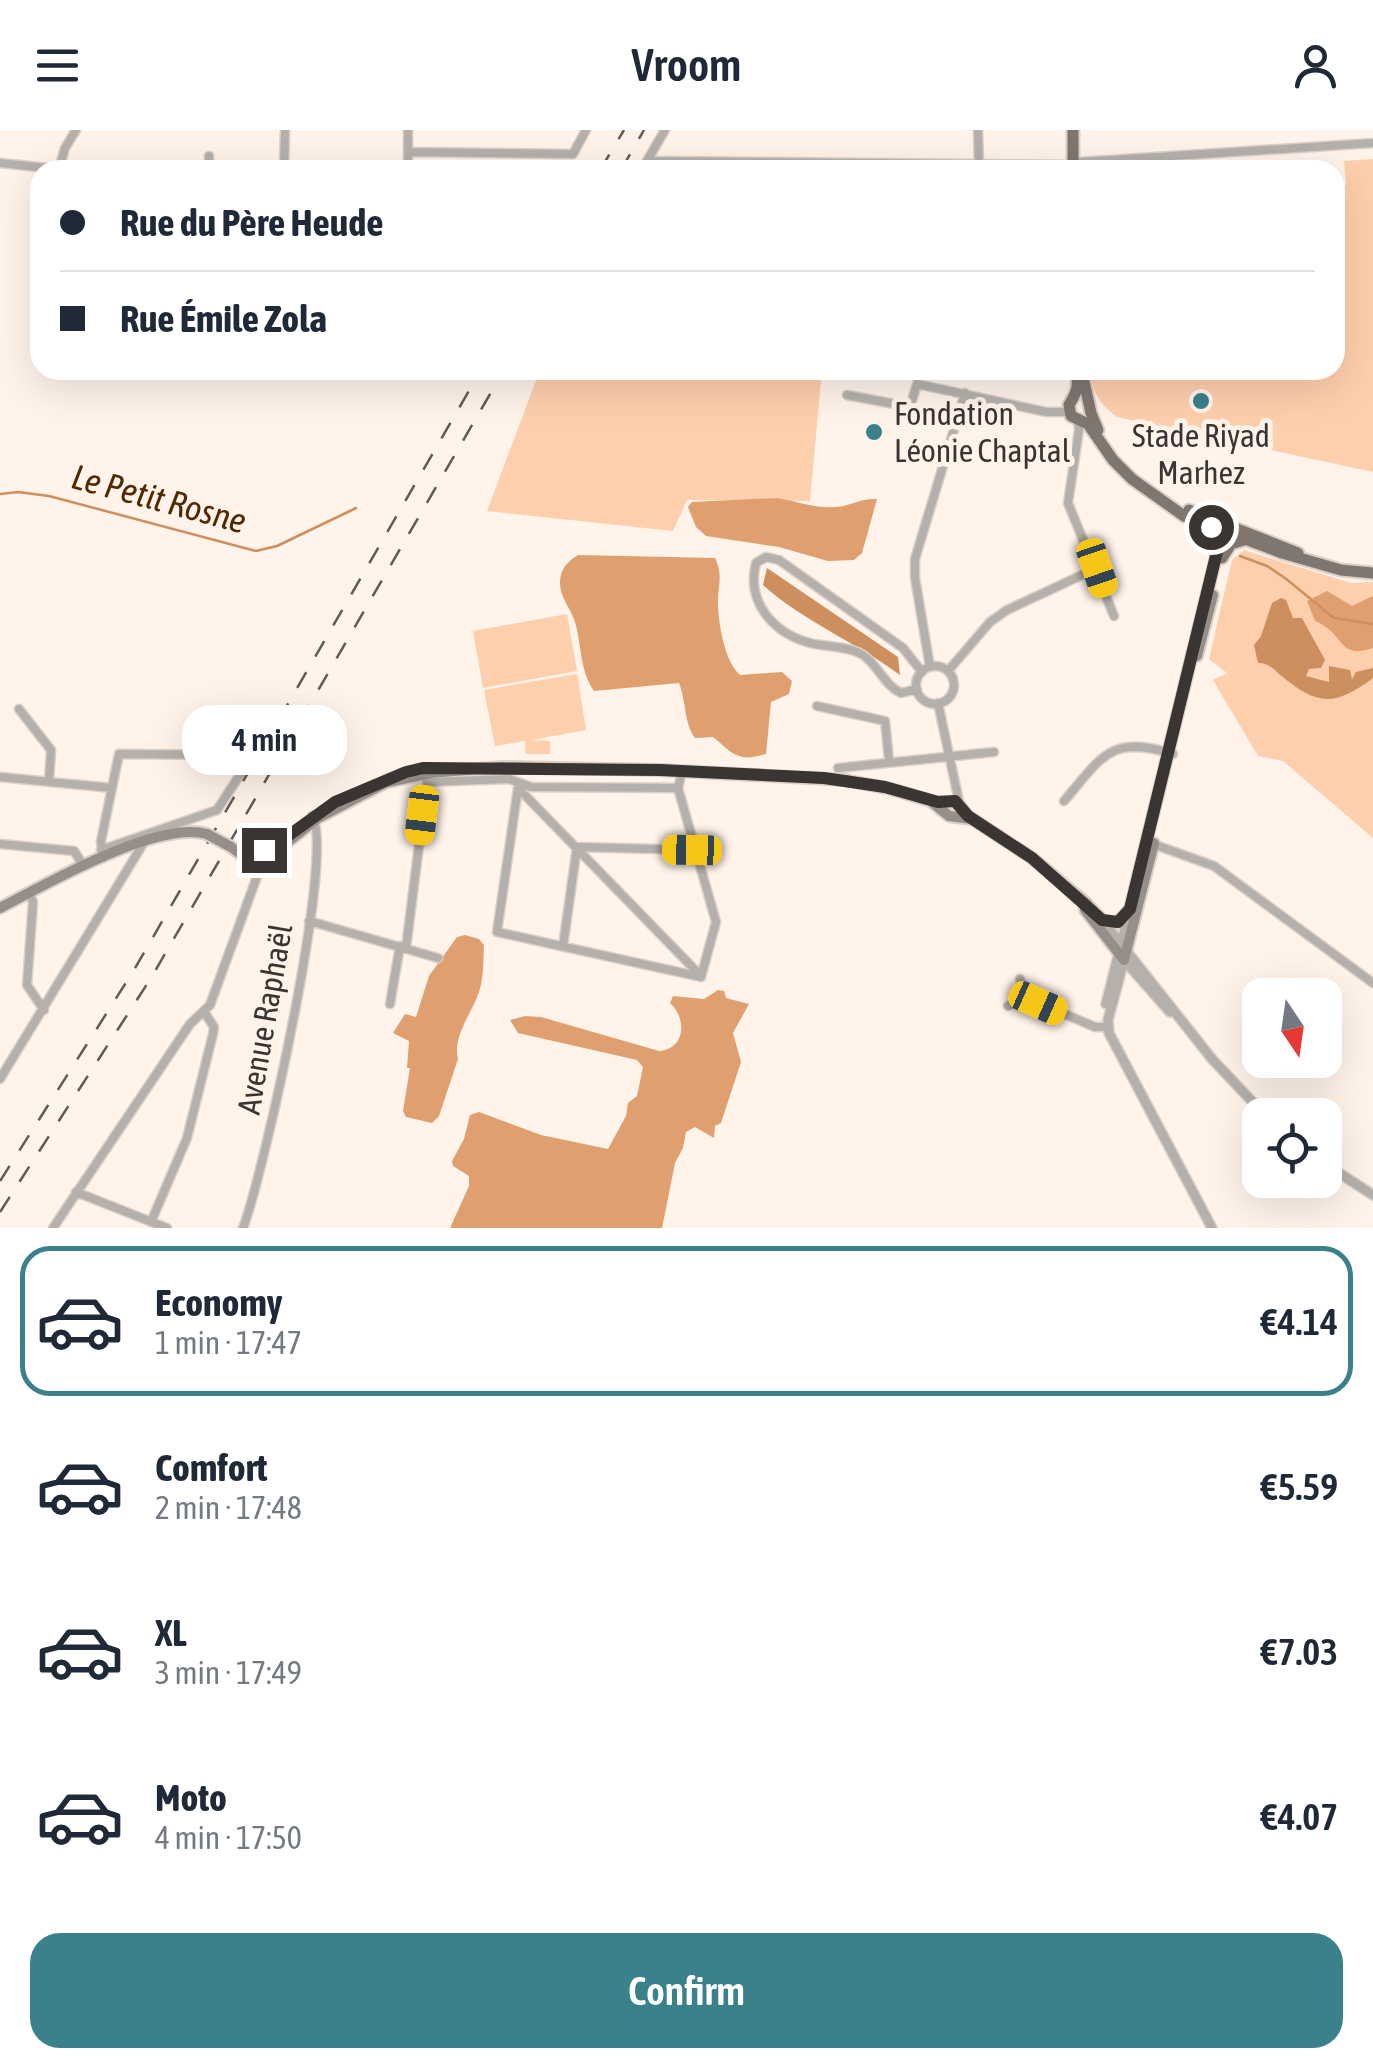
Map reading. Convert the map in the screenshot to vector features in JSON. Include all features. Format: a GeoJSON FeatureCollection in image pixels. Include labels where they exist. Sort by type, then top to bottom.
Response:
{"type":"FeatureCollection","features":[{"type":"Feature","properties":{"kind":"main road"},"geometry":{"type":"LineString","coordinates":[[1077,130],[1077,160]]}},
{"type":"Feature","properties":{"kind":"main road"},"geometry":{"type":"LineString","coordinates":[[1079,380],[1081,411],[1113,460],[1143,489],[1172,510],[1284,545],[1314,562]]}},
{"type":"Feature","properties":{"kind":"main road"},"geometry":{"type":"LineString","coordinates":[[1226,529],[1314,562],[1373,573]]}},
{"type":"Feature","properties":{"kind":"main road"},"geometry":{"type":"LineString","coordinates":[[1170,753],[1222,558],[1226,529]]}},
{"type":"Feature","properties":{"kind":"main road"},"geometry":{"type":"LineString","coordinates":[[1121,949],[1151,843],[1226,529]]}},
{"type":"Feature","properties":{"kind":"main road"},"geometry":{"type":"LineString","coordinates":[[1222,558],[1233,543],[1247,540]]}},
{"type":"Feature","properties":{"kind":"main road"},"geometry":{"type":"LineString","coordinates":[[0,908],[102,854],[177,832],[207,834],[257,858],[335,802],[406,772],[425,775],[490,768],[682,772],[845,780],[891,788],[953,805],[1022,850],[1102,920],[1118,922],[1130,909],[1151,843]]}},
{"type":"Feature","properties":{"kind":"main road"},"geometry":{"type":"LineString","coordinates":[[1073,892],[1121,949]]}},
{"type":"Feature","properties":{"kind":"street"},"geometry":{"type":"LineString","coordinates":[[64,160],[65,148],[76,130]]}},
{"type":"Feature","properties":{"kind":"street"},"geometry":{"type":"LineString","coordinates":[[284,160],[285,130]]}},
{"type":"Feature","properties":{"kind":"street"},"geometry":{"type":"LineString","coordinates":[[408,130],[408,160]]}},
{"type":"Feature","properties":{"kind":"street"},"geometry":{"type":"LineString","coordinates":[[408,152],[573,154],[586,130]]}},
{"type":"Feature","properties":{"kind":"street"},"geometry":{"type":"LineString","coordinates":[[648,160],[665,130]]}},
{"type":"Feature","properties":{"kind":"street"},"geometry":{"type":"LineString","coordinates":[[978,130],[979,160]]}},
{"type":"Feature","properties":{"kind":"street"},"geometry":{"type":"LineString","coordinates":[[1154,160],[1373,143]]}},
{"type":"Feature","properties":{"kind":"street"},"geometry":{"type":"LineString","coordinates":[[209,156],[209,160]]}},
{"type":"Feature","properties":{"kind":"street"},"geometry":{"type":"LineString","coordinates":[[0,163],[30,166]]}},
{"type":"Feature","properties":{"kind":"street"},"geometry":{"type":"LineString","coordinates":[[847,395],[910,407],[917,384],[1046,412],[1081,411],[1068,503],[1114,616]]}},
{"type":"Feature","properties":{"kind":"street"},"geometry":{"type":"LineString","coordinates":[[948,671],[926,669],[903,648],[779,560],[766,558],[756,563],[753,573],[756,599],[765,615],[785,634],[864,656],[901,694],[917,689],[926,669],[915,559],[965,393]]}},
{"type":"Feature","properties":{"kind":"street"},"geometry":{"type":"LineString","coordinates":[[948,671],[990,622],[1006,610],[1097,568]]}},
{"type":"Feature","properties":{"kind":"street"},"geometry":{"type":"LineString","coordinates":[[917,689],[927,702],[938,703],[948,698],[954,687],[948,671]]}},
{"type":"Feature","properties":{"kind":"street"},"geometry":{"type":"LineString","coordinates":[[938,703],[951,756],[953,805]]}},
{"type":"Feature","properties":{"kind":"street"},"geometry":{"type":"LineString","coordinates":[[817,706],[886,721],[889,760]]}},
{"type":"Feature","properties":{"kind":"street"},"geometry":{"type":"LineString","coordinates":[[19,709],[51,750],[49,782]]}},
{"type":"Feature","properties":{"kind":"street"},"geometry":{"type":"LineString","coordinates":[[1064,801],[1112,749],[1128,746],[1170,753]]}},
{"type":"Feature","properties":{"kind":"street"},"geometry":{"type":"LineString","coordinates":[[838,768],[994,752]]}},
{"type":"Feature","properties":{"kind":"street"},"geometry":{"type":"LineString","coordinates":[[119,754],[236,755],[243,758],[245,766],[218,810],[102,854],[112,788],[119,754]]}},
{"type":"Feature","properties":{"kind":"street"},"geometry":{"type":"LineString","coordinates":[[682,772],[678,788],[716,922],[701,976]]}},
{"type":"Feature","properties":{"kind":"street"},"geometry":{"type":"LineString","coordinates":[[390,1004],[402,948],[425,775],[509,779],[519,786],[701,976]]}},
{"type":"Feature","properties":{"kind":"street"},"geometry":{"type":"LineString","coordinates":[[0,777],[112,788]]}},
{"type":"Feature","properties":{"kind":"street"},"geometry":{"type":"LineString","coordinates":[[519,786],[678,788]]}},
{"type":"Feature","properties":{"kind":"street"},"geometry":{"type":"LineString","coordinates":[[519,786],[497,932],[701,976]]}},
{"type":"Feature","properties":{"kind":"street","name":"Avenue Raphaël"},"geometry":{"type":"LineString","coordinates":[[243,1228],[256,1193],[283,1078],[309,921],[315,869],[314,818]]}},
{"type":"Feature","properties":{"kind":"street"},"geometry":{"type":"LineString","coordinates":[[1151,843],[1214,866],[1373,983]]}},
{"type":"Feature","properties":{"kind":"street"},"geometry":{"type":"LineString","coordinates":[[0,844],[74,851],[83,865]]}},
{"type":"Feature","properties":{"kind":"street"},"geometry":{"type":"LineString","coordinates":[[0,1080],[142,844]]}},
{"type":"Feature","properties":{"kind":"street"},"geometry":{"type":"LineString","coordinates":[[577,848],[696,850]]}},
{"type":"Feature","properties":{"kind":"street"},"geometry":{"type":"LineString","coordinates":[[563,946],[577,848]]}},
{"type":"Feature","properties":{"kind":"street"},"geometry":{"type":"LineString","coordinates":[[53,1228],[190,1024],[205,1013],[259,876],[257,858]]}},
{"type":"Feature","properties":{"kind":"street"},"geometry":{"type":"LineString","coordinates":[[29,893],[33,902],[27,985],[44,1010]]}},
{"type":"Feature","properties":{"kind":"street"},"geometry":{"type":"LineString","coordinates":[[1130,909],[1105,1025],[1212,1228]]}},
{"type":"Feature","properties":{"kind":"street"},"geometry":{"type":"LineString","coordinates":[[1102,920],[1138,976],[1250,1098]]}},
{"type":"Feature","properties":{"kind":"street"},"geometry":{"type":"LineString","coordinates":[[309,921],[438,958]]}},
{"type":"Feature","properties":{"kind":"street"},"geometry":{"type":"LineString","coordinates":[[1105,1025],[1118,983],[1121,949]]}},
{"type":"Feature","properties":{"kind":"street"},"geometry":{"type":"LineString","coordinates":[[1121,949],[1183,1024]]}},
{"type":"Feature","properties":{"kind":"street"},"geometry":{"type":"LineString","coordinates":[[1118,983],[1127,976],[1138,976]]}},
{"type":"Feature","properties":{"kind":"street"},"geometry":{"type":"LineString","coordinates":[[1020,979],[1025,997]]}},
{"type":"Feature","properties":{"kind":"street"},"geometry":{"type":"LineString","coordinates":[[1025,997],[1087,1024],[1105,1025]]}},
{"type":"Feature","properties":{"kind":"street"},"geometry":{"type":"LineString","coordinates":[[1008,1006],[1025,997]]}},
{"type":"Feature","properties":{"kind":"street"},"geometry":{"type":"LineString","coordinates":[[151,1222],[187,1138],[213,1034],[214,1027],[205,1013]]}},
{"type":"Feature","properties":{"kind":"street"},"geometry":{"type":"LineString","coordinates":[[1342,1175],[1373,1196]]}},
{"type":"Feature","properties":{"kind":"street"},"geometry":{"type":"LineString","coordinates":[[76,1192],[167,1228]]}},
{"type":"Feature","properties":{"kind":"shaded area"},"geometry":{"type":"Polygon","coordinates":[[[1373,159],[1373,472],[1117,417],[1106,407],[1092,380],[1345,380],[1345,161],[1373,159]]]}},
{"type":"Feature","properties":{"kind":"shaded area"},"geometry":{"type":"Polygon","coordinates":[[[536,380],[821,380],[810,501],[687,500],[673,531],[487,511],[536,380]]]}},
{"type":"Feature","properties":{"kind":"shaded area"},"geometry":{"type":"Polygon","coordinates":[[[777,498],[829,507],[877,499],[862,553],[854,560],[828,561],[779,547],[706,536],[696,527],[688,507],[692,502],[777,498]]]}},
{"type":"Feature","properties":{"kind":"shaded area"},"geometry":{"type":"Polygon","coordinates":[[[1244,550],[1351,583],[1373,582],[1373,838],[1283,761],[1258,756],[1213,680],[1227,673],[1209,659],[1232,560],[1244,550]]]}},
{"type":"Feature","properties":{"kind":"shaded area"},"geometry":{"type":"Polygon","coordinates":[[[578,555],[715,558],[720,576],[721,633],[735,669],[740,675],[782,672],[792,681],[789,694],[771,702],[766,754],[742,757],[713,737],[695,738],[679,683],[594,691],[586,674],[574,619],[560,586],[563,569],[578,555]]]}},
{"type":"Feature","properties":{"kind":"shaded area"},"geometry":{"type":"Polygon","coordinates":[[[767,568],[898,657],[900,675],[779,598],[763,585],[767,568]]]}},
{"type":"Feature","properties":{"kind":"shaded area"},"geometry":{"type":"Polygon","coordinates":[[[1327,591],[1352,606],[1373,596],[1373,648],[1353,651],[1315,621],[1307,601],[1327,591]]]}},
{"type":"Feature","properties":{"kind":"shaded area"},"geometry":{"type":"Polygon","coordinates":[[[1281,598],[1286,600],[1293,618],[1302,618],[1325,660],[1321,668],[1309,669],[1306,676],[1329,682],[1329,666],[1350,670],[1352,679],[1356,672],[1373,668],[1373,678],[1347,694],[1325,699],[1304,692],[1269,666],[1258,663],[1254,645],[1272,603],[1281,598]]]}},
{"type":"Feature","properties":{"kind":"shaded area"},"geometry":{"type":"Polygon","coordinates":[[[567,614],[577,671],[483,688],[473,631],[567,614]]]}},
{"type":"Feature","properties":{"kind":"shaded area"},"geometry":{"type":"Polygon","coordinates":[[[577,674],[586,730],[532,740],[550,741],[550,754],[526,754],[525,741],[495,746],[484,690],[577,674]]]}},
{"type":"Feature","properties":{"kind":"shaded area"},"geometry":{"type":"Polygon","coordinates":[[[465,935],[484,945],[483,969],[479,992],[458,1042],[458,1059],[439,1116],[432,1123],[406,1117],[403,1111],[410,1068],[409,1041],[393,1033],[405,1014],[416,1017],[429,976],[457,937],[465,935]]]}},
{"type":"Feature","properties":{"kind":"shaded area"},"geometry":{"type":"Polygon","coordinates":[[[718,990],[724,991],[726,998],[749,1004],[733,1033],[741,1062],[721,1123],[715,1126],[714,1138],[695,1127],[686,1132],[675,1163],[662,1228],[450,1228],[469,1186],[469,1176],[453,1166],[452,1161],[464,1139],[470,1115],[479,1112],[541,1135],[608,1149],[626,1116],[628,1103],[637,1096],[643,1067],[637,1060],[518,1033],[510,1020],[541,1017],[659,1051],[674,1045],[681,1032],[676,1009],[670,1003],[673,996],[704,999],[718,990]]]}},
{"type":"Feature","properties":{"kind":"waterway","name":"Le Petit Rosne"},"geometry":{"type":"LineString","coordinates":[[0,494],[49,496],[256,551],[277,546],[356,508]]}},
{"type":"Feature","properties":{"kind":"waterway","name":"Le Petit Rosne"},"geometry":{"type":"LineString","coordinates":[[1240,556],[1267,566],[1334,618],[1373,624]]}},
{"type":"Feature","properties":{"kind":"railway"},"geometry":{"type":"LineString","coordinates":[[606,160],[624,130]]}},
{"type":"Feature","properties":{"kind":"railway"},"geometry":{"type":"LineString","coordinates":[[627,160],[644,130]]}},
{"type":"Feature","properties":{"kind":"railway"},"geometry":{"type":"LineString","coordinates":[[0,1181],[134,970],[475,380]]}},
{"type":"Feature","properties":{"kind":"railway"},"geometry":{"type":"LineString","coordinates":[[0,1212],[151,978],[498,380]]}},
{"type":"Feature","properties":{"kind":"place","name":"Stade Riyad Marhez"},"geometry":{"type":"Point","coordinates":[1201,401]}},
{"type":"Feature","properties":{"kind":"place","name":"Fondation Léonie Chaptal"},"geometry":{"type":"Point","coordinates":[874,432]}},
{"type":"Feature","properties":{"kind":"route"},"geometry":{"type":"LineString","coordinates":[[264,850],[335,802],[423,768],[674,770],[824,778],[885,787],[938,802],[953,800],[968,816],[1032,858],[1102,920],[1118,922],[1130,909],[1148,842],[1222,531],[1211,527]]}}]}
